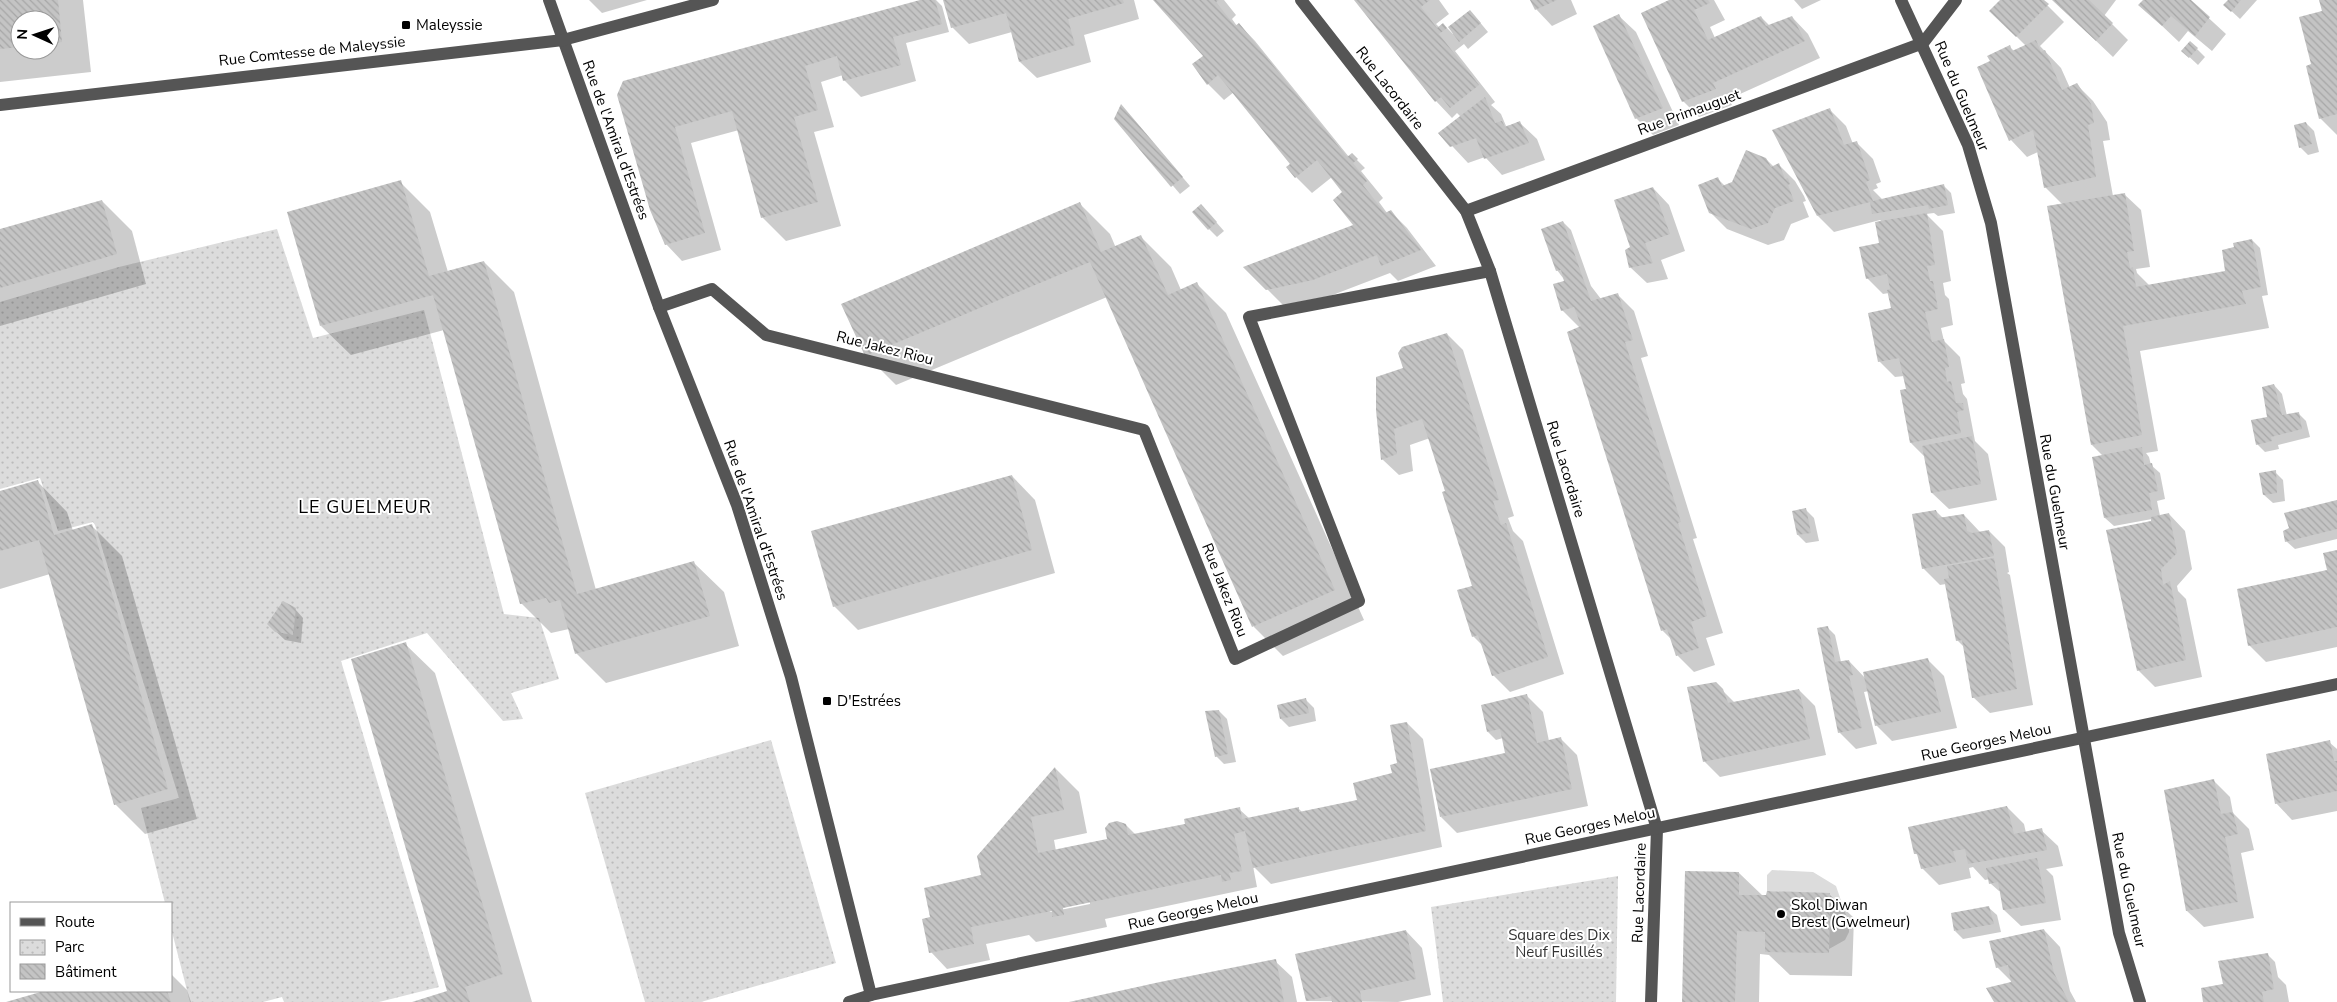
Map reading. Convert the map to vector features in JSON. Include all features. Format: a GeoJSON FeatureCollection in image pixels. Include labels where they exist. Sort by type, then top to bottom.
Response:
{"type":"FeatureCollection","features":[{"type":"Feature","properties":{"kind":"street","name":"Rue de l'Amiral d'Estrées"},"geometry":{"type":"LineString","coordinates":[[549,0],[659,307],[737,505],[791,677],[871,995]]}},
{"type":"Feature","properties":{"kind":"street","name":"Rue Comtesse de Maleyssie"},"geometry":{"type":"LineString","coordinates":[[0,105],[563,40],[713,0]]}},
{"type":"Feature","properties":{"kind":"street","name":"Rue Lacordaire"},"geometry":{"type":"LineString","coordinates":[[1301,0],[1466,211],[1490,271],[1657,829],[1651,1002]]}},
{"type":"Feature","properties":{"kind":"street","name":"Rue du Guelmeur"},"geometry":{"type":"LineString","coordinates":[[1900,0],[1922,43],[1968,145],[1991,223],[2082,738],[2119,933],[2140,1002]]}},
{"type":"Feature","properties":{"kind":"street"},"geometry":{"type":"LineString","coordinates":[[1922,43],[1956,0]]}},
{"type":"Feature","properties":{"kind":"street","name":"Rue Primauguet"},"geometry":{"type":"LineString","coordinates":[[1466,211],[1922,43]]}},
{"type":"Feature","properties":{"kind":"street","name":"Rue Jakez Riou"},"geometry":{"type":"LineString","coordinates":[[659,307],[712,289],[766,335],[1144,430],[1235,659],[1360,601],[1249,317],[1490,271]]}},
{"type":"Feature","properties":{"kind":"street","name":"Rue Georges Melou"},"geometry":{"type":"LineString","coordinates":[[849,1002],[871,995],[887,997],[1657,829],[2337,684]]}},
{"type":"Feature","properties":{"kind":"green space"},"geometry":{"type":"Polygon","coordinates":[[[277,229],[313,338],[424,310],[504,614],[539,618],[559,679],[511,693],[523,719],[503,721],[427,633],[341,661],[439,987],[379,1002],[284,1002],[282,997],[263,1002],[190,1002],[172,932],[172,902],[165,902],[141,808],[179,798],[95,525],[93,522],[58,531],[40,478],[0,489],[0,302],[119,267],[277,229]]]}},
{"type":"Feature","properties":{"kind":"green space"},"geometry":{"type":"Polygon","coordinates":[[[771,740],[836,963],[701,1002],[645,1002],[585,793],[771,740]]]}},
{"type":"Feature","properties":{"kind":"green space"},"geometry":{"type":"Polygon","coordinates":[[[1772,870],[1813,872],[1836,886],[1849,924],[1849,932],[1845,940],[1829,949],[1830,894],[1767,891],[1767,875],[1772,870]]]}},
{"type":"Feature","properties":{"kind":"green space","name":"Square des Dix Neuf Fusillés"},"geometry":{"type":"Polygon","coordinates":[[[1618,876],[1616,1002],[1443,1002],[1431,907],[1618,876]]]}},
{"type":"Feature","properties":{"kind":"building"},"geometry":{"type":"Polygon","coordinates":[[[0,0],[58,0],[59,10],[10,10],[10,48],[0,49],[0,0]]]}},
{"type":"Feature","properties":{"kind":"building"},"geometry":{"type":"Polygon","coordinates":[[[920,0],[935,0],[942,24],[893,37],[901,65],[843,81],[837,56],[805,66],[818,110],[794,117],[818,202],[761,218],[732,111],[675,127],[705,233],[665,245],[650,210],[617,95],[623,81],[920,0]]]}},
{"type":"Feature","properties":{"kind":"building"},"geometry":{"type":"Polygon","coordinates":[[[943,0],[1123,0],[1124,3],[1068,19],[1075,45],[1019,62],[1006,13],[951,28],[943,0]]]}},
{"type":"Feature","properties":{"kind":"building"},"geometry":{"type":"Polygon","coordinates":[[[1153,0],[1219,0],[1216,2],[1235,26],[1239,23],[1347,157],[1352,153],[1358,159],[1353,163],[1367,181],[1363,185],[1385,213],[1391,210],[1421,250],[1381,266],[1377,255],[1313,280],[1266,290],[1243,267],[1353,225],[1333,200],[1342,192],[1317,160],[1295,178],[1286,167],[1290,164],[1218,75],[1207,85],[1192,64],[1203,56],[1153,0]]]}},
{"type":"Feature","properties":{"kind":"building"},"geometry":{"type":"Polygon","coordinates":[[[1354,0],[1430,0],[1421,7],[1437,28],[1443,23],[1447,28],[1439,34],[1479,85],[1450,108],[1441,97],[1435,102],[1354,0]]]}},
{"type":"Feature","properties":{"kind":"building"},"geometry":{"type":"Polygon","coordinates":[[[1530,0],[1557,0],[1535,10],[1530,0]]]}},
{"type":"Feature","properties":{"kind":"building"},"geometry":{"type":"Polygon","coordinates":[[[1669,0],[1708,0],[1710,3],[1694,10],[1708,40],[1761,16],[1766,26],[1792,16],[1805,41],[1713,83],[1716,89],[1682,102],[1641,13],[1669,0]]]}},
{"type":"Feature","properties":{"kind":"building"},"geometry":{"type":"Polygon","coordinates":[[[2000,0],[2044,0],[2049,4],[2016,37],[1989,11],[2000,0]]]}},
{"type":"Feature","properties":{"kind":"building"},"geometry":{"type":"Polygon","coordinates":[[[2052,0],[2089,0],[2113,23],[2096,41],[2052,0]]]}},
{"type":"Feature","properties":{"kind":"building"},"geometry":{"type":"Polygon","coordinates":[[[2143,0],[2191,0],[2210,17],[2195,36],[2171,16],[2162,26],[2138,5],[2143,0]]]}},
{"type":"Feature","properties":{"kind":"building"},"geometry":{"type":"Polygon","coordinates":[[[2228,0],[2241,0],[2231,12],[2223,5],[2228,0]]]}},
{"type":"Feature","properties":{"kind":"building"},"geometry":{"type":"Polygon","coordinates":[[[2319,0],[2337,0],[2337,114],[2319,119],[2306,66],[2311,64],[2299,17],[2322,11],[2319,0]]]}},
{"type":"Feature","properties":{"kind":"building"},"geometry":{"type":"Polygon","coordinates":[[[1470,10],[1481,23],[1459,42],[1448,27],[1470,10]]]}},
{"type":"Feature","properties":{"kind":"building"},"geometry":{"type":"Polygon","coordinates":[[[1619,14],[1663,108],[1635,119],[1593,26],[1619,14]]]}},
{"type":"Feature","properties":{"kind":"building"},"geometry":{"type":"Polygon","coordinates":[[[60,21],[62,42],[60,42],[60,21]]]}},
{"type":"Feature","properties":{"kind":"building"},"geometry":{"type":"Polygon","coordinates":[[[2036,40],[2041,52],[2045,50],[2062,90],[2077,83],[2091,104],[2094,123],[2088,125],[2096,177],[2044,188],[2033,130],[2009,141],[1977,67],[1990,61],[1987,56],[2010,45],[2012,51],[2036,40]]]}},
{"type":"Feature","properties":{"kind":"building"},"geometry":{"type":"Polygon","coordinates":[[[2190,41],[2198,48],[2189,58],[2181,51],[2190,41]]]}},
{"type":"Feature","properties":{"kind":"building"},"geometry":{"type":"Polygon","coordinates":[[[1485,97],[1495,123],[1502,121],[1505,127],[1520,121],[1529,143],[1484,159],[1476,138],[1450,147],[1438,133],[1485,97]]]}},
{"type":"Feature","properties":{"kind":"building"},"geometry":{"type":"Polygon","coordinates":[[[1121,104],[1183,177],[1171,187],[1114,119],[1121,104]]]}},
{"type":"Feature","properties":{"kind":"building"},"geometry":{"type":"Polygon","coordinates":[[[1830,108],[1844,145],[1857,141],[1870,180],[1866,182],[1873,201],[1944,184],[1948,205],[1929,209],[1928,205],[1872,214],[1870,202],[1817,216],[1772,130],[1830,108]]]}},
{"type":"Feature","properties":{"kind":"building"},"geometry":{"type":"Polygon","coordinates":[[[2306,122],[2312,144],[2299,148],[2294,125],[2306,122]]]}},
{"type":"Feature","properties":{"kind":"building"},"geometry":{"type":"Polygon","coordinates":[[[1746,150],[1766,158],[1771,167],[1779,163],[1785,179],[1788,178],[1790,184],[1788,185],[1794,201],[1775,208],[1768,223],[1751,229],[1709,213],[1698,185],[1718,177],[1722,186],[1732,182],[1746,150]]]}},
{"type":"Feature","properties":{"kind":"building"},"geometry":{"type":"Polygon","coordinates":[[[401,180],[429,276],[484,261],[577,594],[694,561],[710,616],[575,654],[560,600],[549,603],[546,598],[520,604],[433,295],[320,326],[287,212],[401,180]]]}},
{"type":"Feature","properties":{"kind":"building"},"geometry":{"type":"Polygon","coordinates":[[[1653,187],[1670,234],[1645,243],[1653,263],[1629,268],[1625,250],[1630,247],[1614,200],[1653,187]]]}},
{"type":"Feature","properties":{"kind":"building"},"geometry":{"type":"Polygon","coordinates":[[[2125,193],[2134,251],[2127,252],[2130,268],[2133,267],[2136,287],[2225,271],[2222,250],[2234,247],[2233,243],[2252,239],[2261,287],[2242,291],[2246,304],[2123,326],[2142,435],[2091,445],[2047,206],[2125,193]]]}},
{"type":"Feature","properties":{"kind":"building"},"geometry":{"type":"Polygon","coordinates":[[[102,200],[117,254],[0,288],[0,229],[102,200]]]}},
{"type":"Feature","properties":{"kind":"building"},"geometry":{"type":"Polygon","coordinates":[[[1080,202],[1101,252],[1141,235],[1168,295],[1197,282],[1335,590],[1252,627],[1090,262],[865,356],[841,304],[1080,202]]]}},
{"type":"Feature","properties":{"kind":"building"},"geometry":{"type":"Polygon","coordinates":[[[1201,204],[1217,222],[1208,230],[1192,212],[1201,204]]]}},
{"type":"Feature","properties":{"kind":"building"},"geometry":{"type":"Polygon","coordinates":[[[1927,213],[1935,265],[1927,266],[1930,281],[1933,281],[1938,309],[1925,312],[1932,342],[1944,339],[1949,367],[1945,368],[1947,382],[1951,381],[1956,403],[1963,403],[1964,410],[1957,412],[1961,433],[1910,443],[1900,390],[1906,389],[1899,358],[1878,362],[1868,313],[1891,308],[1887,290],[1890,289],[1887,274],[1866,279],[1859,247],[1879,243],[1875,222],[1927,213]]]}},
{"type":"Feature","properties":{"kind":"building"},"geometry":{"type":"Polygon","coordinates":[[[1563,221],[1591,301],[1618,293],[1633,340],[1625,342],[1681,522],[1678,523],[1707,616],[1691,622],[1699,648],[1676,656],[1667,629],[1661,631],[1567,332],[1581,326],[1574,307],[1561,311],[1553,284],[1564,281],[1561,270],[1556,271],[1541,229],[1563,221]]]}},
{"type":"Feature","properties":{"kind":"building"},"geometry":{"type":"Polygon","coordinates":[[[1447,333],[1499,500],[1493,501],[1501,525],[1506,523],[1548,657],[1492,676],[1478,635],[1472,637],[1457,590],[1472,586],[1442,492],[1445,491],[1422,419],[1394,429],[1397,454],[1381,460],[1376,410],[1376,377],[1403,368],[1398,353],[1402,347],[1447,333]]]}},
{"type":"Feature","properties":{"kind":"building"},"geometry":{"type":"Polygon","coordinates":[[[2274,384],[2282,415],[2299,412],[2302,429],[2271,437],[2272,441],[2256,445],[2251,420],[2267,417],[2262,387],[2274,384]]]}},
{"type":"Feature","properties":{"kind":"building"},"geometry":{"type":"Polygon","coordinates":[[[1972,436],[1981,484],[1931,493],[1922,446],[1972,436]]]}},
{"type":"Feature","properties":{"kind":"building"},"geometry":{"type":"Polygon","coordinates":[[[2142,447],[2144,465],[2152,463],[2158,491],[2149,493],[2152,510],[2104,518],[2092,457],[2142,447]]]}},
{"type":"Feature","properties":{"kind":"building"},"geometry":{"type":"Polygon","coordinates":[[[2276,470],[2277,493],[2263,495],[2259,473],[2276,470]]]}},
{"type":"Feature","properties":{"kind":"building"},"geometry":{"type":"Polygon","coordinates":[[[1012,475],[1032,550],[833,607],[811,531],[1012,475]]]}},
{"type":"Feature","properties":{"kind":"building"},"geometry":{"type":"Polygon","coordinates":[[[38,480],[54,535],[92,524],[168,789],[114,805],[39,540],[0,551],[0,491],[38,480]]]}},
{"type":"Feature","properties":{"kind":"building"},"geometry":{"type":"Polygon","coordinates":[[[2337,500],[2337,529],[2285,542],[2283,531],[2289,528],[2284,513],[2337,500]]]}},
{"type":"Feature","properties":{"kind":"building"},"geometry":{"type":"Polygon","coordinates":[[[1806,508],[1811,533],[1797,535],[1792,511],[1806,508]]]}},
{"type":"Feature","properties":{"kind":"building"},"geometry":{"type":"Polygon","coordinates":[[[1936,510],[1938,518],[1964,514],[1967,531],[1972,533],[1989,530],[1994,556],[1922,569],[1912,514],[1936,510]]]}},
{"type":"Feature","properties":{"kind":"building"},"geometry":{"type":"Polygon","coordinates":[[[2169,513],[2177,553],[2161,569],[2163,585],[2170,581],[2186,660],[2137,671],[2106,530],[2151,521],[2151,517],[2169,513]]]}},
{"type":"Feature","properties":{"kind":"building"},"geometry":{"type":"Polygon","coordinates":[[[2337,550],[2337,627],[2248,646],[2237,589],[2327,570],[2323,553],[2337,550]]]}},
{"type":"Feature","properties":{"kind":"building"},"geometry":{"type":"Polygon","coordinates":[[[1994,558],[2017,689],[1972,698],[1962,640],[1956,641],[1944,579],[1949,578],[1947,566],[1994,558]]]}},
{"type":"Feature","properties":{"kind":"building"},"geometry":{"type":"Polygon","coordinates":[[[283,601],[296,608],[293,635],[275,632],[267,624],[283,601]]]}},
{"type":"Feature","properties":{"kind":"building"},"geometry":{"type":"Polygon","coordinates":[[[1828,626],[1835,662],[1849,660],[1853,675],[1849,676],[1862,728],[1838,733],[1817,628],[1828,626]]]}},
{"type":"Feature","properties":{"kind":"building"},"geometry":{"type":"Polygon","coordinates":[[[406,642],[503,974],[465,987],[470,1002],[412,1002],[447,991],[351,659],[406,642]]]}},
{"type":"Feature","properties":{"kind":"building"},"geometry":{"type":"Polygon","coordinates":[[[1928,658],[1941,712],[1875,726],[1863,672],[1928,658]]]}},
{"type":"Feature","properties":{"kind":"building"},"geometry":{"type":"Polygon","coordinates":[[[1716,682],[1723,689],[1728,703],[1799,689],[1810,739],[1703,762],[1687,687],[1716,682]]]}},
{"type":"Feature","properties":{"kind":"building"},"geometry":{"type":"Polygon","coordinates":[[[1527,694],[1537,743],[1561,737],[1572,789],[1440,817],[1430,769],[1505,753],[1500,729],[1487,732],[1481,705],[1527,694]]]}},
{"type":"Feature","properties":{"kind":"building"},"geometry":{"type":"Polygon","coordinates":[[[1306,698],[1309,713],[1280,719],[1277,705],[1306,698]]]}},
{"type":"Feature","properties":{"kind":"building"},"geometry":{"type":"Polygon","coordinates":[[[1219,710],[1228,754],[1215,757],[1205,711],[1219,710]]]}},
{"type":"Feature","properties":{"kind":"building"},"geometry":{"type":"Polygon","coordinates":[[[1407,722],[1426,831],[1253,868],[1245,831],[1234,834],[1242,871],[1229,873],[1231,880],[1222,882],[1221,875],[1063,908],[1064,915],[1052,917],[1052,911],[971,927],[974,944],[929,953],[922,919],[930,917],[924,888],[981,875],[977,856],[1055,767],[1064,810],[1031,817],[1038,853],[1107,839],[1105,828],[1109,823],[1117,821],[1126,824],[1128,835],[1185,824],[1184,819],[1240,807],[1242,819],[1299,807],[1299,812],[1357,800],[1353,783],[1392,773],[1390,765],[1397,763],[1390,725],[1407,722]]]}},
{"type":"Feature","properties":{"kind":"building"},"geometry":{"type":"Polygon","coordinates":[[[2330,740],[2334,761],[2337,761],[2337,791],[2275,804],[2266,754],[2330,740]]]}},
{"type":"Feature","properties":{"kind":"building"},"geometry":{"type":"Polygon","coordinates":[[[2214,779],[2221,814],[2233,812],[2238,834],[2225,837],[2238,902],[2186,911],[2164,790],[2214,779]]]}},
{"type":"Feature","properties":{"kind":"building"},"geometry":{"type":"Polygon","coordinates":[[[2007,806],[2014,834],[2042,828],[2047,850],[1968,864],[1965,849],[1953,851],[1956,862],[1921,869],[1917,854],[1914,854],[1908,827],[2007,806]]]}},
{"type":"Feature","properties":{"kind":"building"},"geometry":{"type":"Polygon","coordinates":[[[2037,858],[2046,903],[2003,910],[1998,882],[1989,884],[1986,868],[2037,858]]]}},
{"type":"Feature","properties":{"kind":"building"},"geometry":{"type":"Polygon","coordinates":[[[1685,871],[1739,872],[1739,895],[1766,895],[1767,891],[1830,893],[1829,953],[1765,952],[1765,932],[1737,931],[1735,1002],[1682,1002],[1685,871]]]}},
{"type":"Feature","properties":{"kind":"building"},"geometry":{"type":"Polygon","coordinates":[[[1989,906],[1994,924],[1954,931],[1951,913],[1989,906]]]}},
{"type":"Feature","properties":{"kind":"building"},"geometry":{"type":"Polygon","coordinates":[[[2044,929],[2054,973],[2069,1002],[1994,1002],[1986,988],[2011,982],[2008,965],[1996,968],[1989,941],[2044,929]]]}},
{"type":"Feature","properties":{"kind":"building"},"geometry":{"type":"Polygon","coordinates":[[[1406,930],[1416,979],[1360,991],[1362,1002],[1332,1002],[1331,996],[1306,1001],[1295,954],[1406,930]]]}},
{"type":"Feature","properties":{"kind":"building"},"geometry":{"type":"Polygon","coordinates":[[[2268,953],[2274,989],[2262,992],[2264,1002],[2203,1002],[2201,988],[2223,984],[2218,961],[2268,953]]]}},
{"type":"Feature","properties":{"kind":"building"},"geometry":{"type":"Polygon","coordinates":[[[1276,959],[1284,1002],[1069,1002],[1160,982],[1276,959]]]}},
{"type":"Feature","properties":{"kind":"building"},"geometry":{"type":"Polygon","coordinates":[[[41,992],[167,992],[171,1002],[6,1002],[41,992]]]}},
{"type":"Feature","properties":{"kind":"place","name":"Maleyssie"},"geometry":{"type":"Point","coordinates":[406,25]}},
{"type":"Feature","properties":{"kind":"place","name":"D'Estrées"},"geometry":{"type":"Point","coordinates":[827,701]}},
{"type":"Feature","properties":{"kind":"place","name":"Skol Diwan Brest (Gwelmeur)"},"geometry":{"type":"Point","coordinates":[1781,914]}},
{"type":"Feature","properties":{"kind":"district","name":"LE GUELMEUR"},"geometry":{"type":"Point","coordinates":[365,507]}}]}
